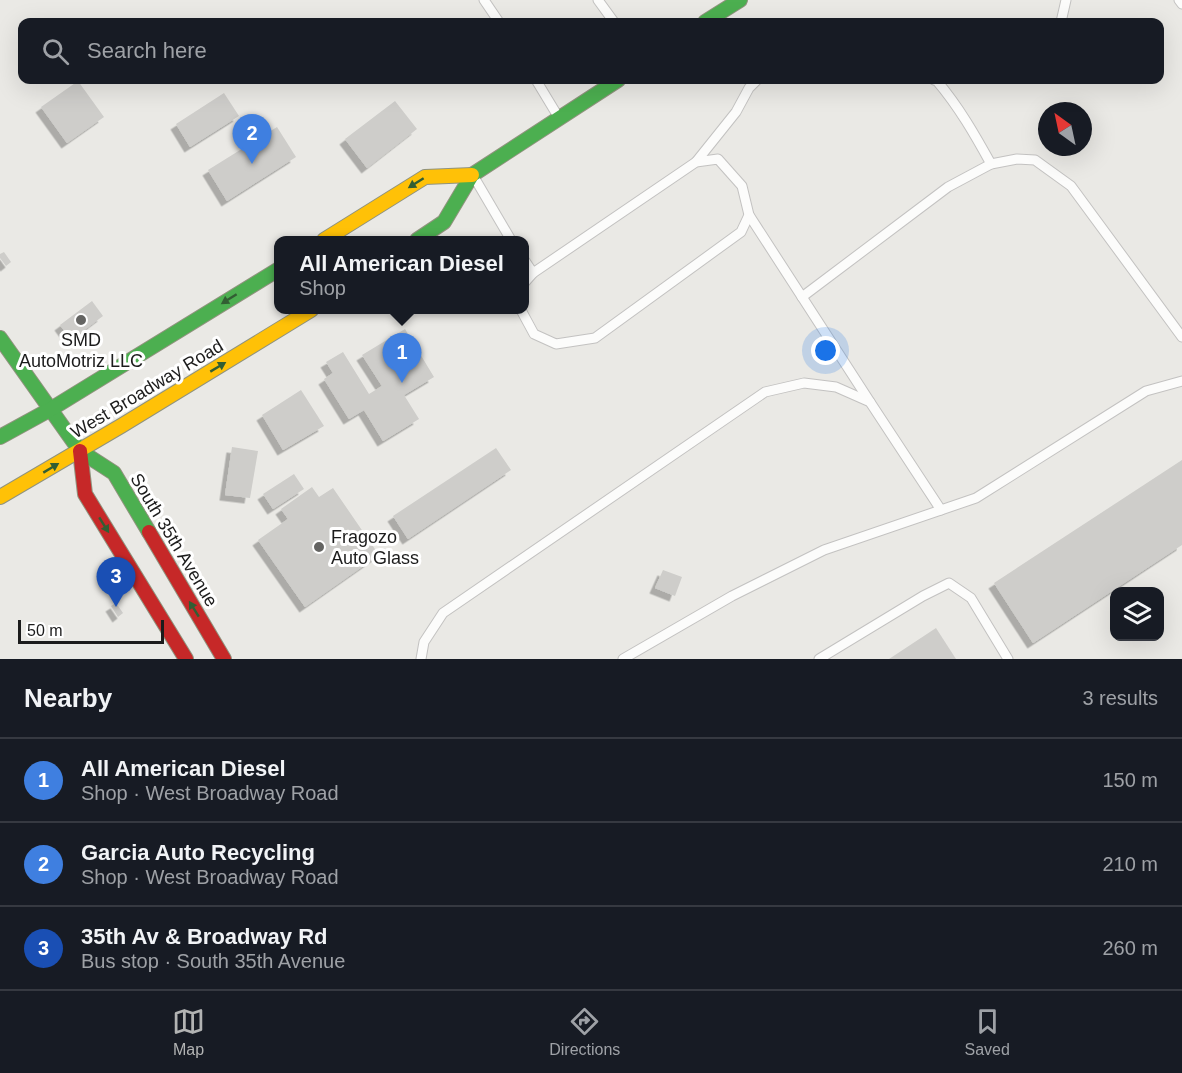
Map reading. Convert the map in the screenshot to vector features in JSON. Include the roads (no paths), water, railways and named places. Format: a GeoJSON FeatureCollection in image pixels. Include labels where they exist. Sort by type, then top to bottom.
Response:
{"type":"FeatureCollection","features":[{"type":"Feature","properties":{"kind":"main road"},"geometry":{"type":"LineString","coordinates":[[711,18],[740,0]]}},
{"type":"Feature","properties":{"kind":"main road"},"geometry":{"type":"LineString","coordinates":[[423,236],[444,222],[472,175],[612,84]]}},
{"type":"Feature","properties":{"kind":"main road"},"geometry":{"type":"LineString","coordinates":[[330,236],[425,177],[472,175]]}},
{"type":"Feature","properties":{"kind":"main road","name":"West Broadway Road"},"geometry":{"type":"LineString","coordinates":[[0,437],[51,409],[274,272]]}},
{"type":"Feature","properties":{"kind":"main road","name":"West Broadway Road"},"geometry":{"type":"LineString","coordinates":[[0,497],[80,451],[303,314]]}},
{"type":"Feature","properties":{"kind":"main road","name":"South 35th Avenue"},"geometry":{"type":"LineString","coordinates":[[0,338],[80,451],[114,473],[224,659]]}},
{"type":"Feature","properties":{"kind":"main road","name":"South 35th Avenue"},"geometry":{"type":"LineString","coordinates":[[80,451],[85,494],[186,659]]}},
{"type":"Feature","properties":{"kind":"lane"},"geometry":{"type":"LineString","coordinates":[[484,0],[496,18]]}},
{"type":"Feature","properties":{"kind":"lane"},"geometry":{"type":"LineString","coordinates":[[598,0],[611,18]]}},
{"type":"Feature","properties":{"kind":"lane"},"geometry":{"type":"LineString","coordinates":[[1062,18],[1066,0]]}},
{"type":"Feature","properties":{"kind":"lane"},"geometry":{"type":"LineString","coordinates":[[1179,0],[1182,4]]}},
{"type":"Feature","properties":{"kind":"lane"},"geometry":{"type":"LineString","coordinates":[[538,84],[559,118]]}},
{"type":"Feature","properties":{"kind":"lane"},"geometry":{"type":"LineString","coordinates":[[529,278],[696,162],[736,112],[753,84]]}},
{"type":"Feature","properties":{"kind":"lane"},"geometry":{"type":"LineString","coordinates":[[940,84],[967,120],[991,164]]}},
{"type":"Feature","properties":{"kind":"lane"},"geometry":{"type":"LineString","coordinates":[[696,162],[718,159],[742,186],[749,215],[941,510]]}},
{"type":"Feature","properties":{"kind":"lane"},"geometry":{"type":"LineString","coordinates":[[802,297],[948,187],[991,164],[1017,159],[1035,160],[1071,186],[1182,338]]}},
{"type":"Feature","properties":{"kind":"lane"},"geometry":{"type":"LineString","coordinates":[[472,175],[509,236]]}},
{"type":"Feature","properties":{"kind":"lane"},"geometry":{"type":"LineString","coordinates":[[524,314],[534,334],[556,344],[596,338],[741,232],[749,215]]}},
{"type":"Feature","properties":{"kind":"lane"},"geometry":{"type":"LineString","coordinates":[[529,267],[533,273]]}},
{"type":"Feature","properties":{"kind":"lane"},"geometry":{"type":"LineString","coordinates":[[623,659],[732,596],[824,550],[976,498],[1146,391],[1182,381]]}},
{"type":"Feature","properties":{"kind":"lane"},"geometry":{"type":"LineString","coordinates":[[421,659],[424,642],[443,613],[765,392],[804,384],[836,387],[870,402]]}},
{"type":"Feature","properties":{"kind":"lane"},"geometry":{"type":"LineString","coordinates":[[819,659],[922,596],[949,583],[970,598],[1008,659]]}},
{"type":"Feature","properties":{"kind":"place","name":"Garcia Auto Recycling"},"geometry":{"type":"Point","coordinates":[252,164]}},
{"type":"Feature","properties":{"kind":"place","name":"SMD AutoMotriz LLC"},"geometry":{"type":"Point","coordinates":[81,320]}},
{"type":"Feature","properties":{"kind":"place","name":"All American Diesel"},"geometry":{"type":"Point","coordinates":[402,383]}},
{"type":"Feature","properties":{"kind":"place","name":"Fragozo Auto Glass"},"geometry":{"type":"Point","coordinates":[319,547]}},
{"type":"Feature","properties":{"kind":"place","name":"35th Av & Broadway Rd"},"geometry":{"type":"Point","coordinates":[116,607]}}]}
